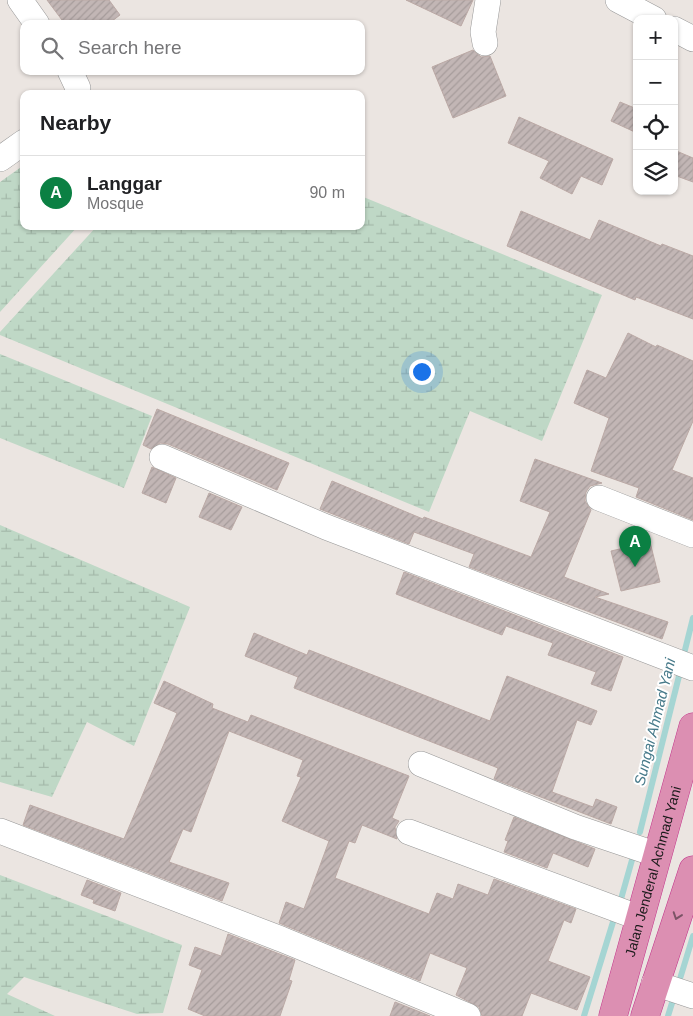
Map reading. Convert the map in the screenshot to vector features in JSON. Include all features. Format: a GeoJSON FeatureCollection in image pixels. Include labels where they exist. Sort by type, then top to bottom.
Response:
{"type":"FeatureCollection","features":[{"type":"Feature","properties":{"kind":"highway","name":"Jalan Jenderal Achmad Yani"},"geometry":{"type":"LineString","coordinates":[[613,1016],[693,727]]}},
{"type":"Feature","properties":{"kind":"highway"},"geometry":{"type":"LineString","coordinates":[[645,1016],[654,983],[693,870]]}},
{"type":"Feature","properties":{"kind":"street"},"geometry":{"type":"LineString","coordinates":[[20,0],[34,20]]}},
{"type":"Feature","properties":{"kind":"street"},"geometry":{"type":"LineString","coordinates":[[485,43],[483,32],[488,0]]}},
{"type":"Feature","properties":{"kind":"street"},"geometry":{"type":"LineString","coordinates":[[618,0],[646,15]]}},
{"type":"Feature","properties":{"kind":"street"},"geometry":{"type":"LineString","coordinates":[[678,31],[693,39]]}},
{"type":"Feature","properties":{"kind":"street"},"geometry":{"type":"LineString","coordinates":[[72,75],[78,90]]}},
{"type":"Feature","properties":{"kind":"street"},"geometry":{"type":"LineString","coordinates":[[0,159],[20,145]]}},
{"type":"Feature","properties":{"kind":"street"},"geometry":{"type":"LineString","coordinates":[[162,457],[326,527],[693,668]]}},
{"type":"Feature","properties":{"kind":"street"},"geometry":{"type":"LineString","coordinates":[[599,498],[693,535]]}},
{"type":"Feature","properties":{"kind":"street"},"geometry":{"type":"LineString","coordinates":[[421,764],[575,827],[658,854]]}},
{"type":"Feature","properties":{"kind":"street"},"geometry":{"type":"LineString","coordinates":[[0,832],[282,939],[468,1016]]}},
{"type":"Feature","properties":{"kind":"street"},"geometry":{"type":"LineString","coordinates":[[409,832],[640,918]]}},
{"type":"Feature","properties":{"kind":"street"},"geometry":{"type":"LineString","coordinates":[[654,983],[693,996]]}},
{"type":"Feature","properties":{"kind":"green space"},"geometry":{"type":"Polygon","coordinates":[[[20,168],[20,230],[74,230],[0,312],[0,182],[20,168]]]}},
{"type":"Feature","properties":{"kind":"green space"},"geometry":{"type":"Polygon","coordinates":[[[365,198],[602,295],[542,441],[470,411],[429,512],[0,335],[0,332],[93,230],[365,230],[365,198]]]}},
{"type":"Feature","properties":{"kind":"green space"},"geometry":{"type":"Polygon","coordinates":[[[0,354],[152,416],[124,488],[0,438],[0,354]]]}},
{"type":"Feature","properties":{"kind":"green space"},"geometry":{"type":"Polygon","coordinates":[[[0,525],[190,607],[134,746],[87,722],[52,797],[0,782],[0,525]]]}},
{"type":"Feature","properties":{"kind":"green space"},"geometry":{"type":"Polygon","coordinates":[[[0,875],[182,945],[163,1013],[137,1014],[24,977],[7,994],[55,1016],[0,1016],[0,875]]]}},
{"type":"Feature","properties":{"kind":"building"},"geometry":{"type":"Polygon","coordinates":[[[47,0],[109,0],[120,15],[113,20],[62,20],[47,0]]]}},
{"type":"Feature","properties":{"kind":"building"},"geometry":{"type":"Polygon","coordinates":[[[406,0],[473,0],[461,26],[406,0]]]}},
{"type":"Feature","properties":{"kind":"building"},"geometry":{"type":"Polygon","coordinates":[[[473,50],[481,57],[490,56],[506,96],[453,118],[432,67],[473,50]]]}},
{"type":"Feature","properties":{"kind":"building"},"geometry":{"type":"Polygon","coordinates":[[[620,102],[633,107],[633,131],[611,121],[620,102]]]}},
{"type":"Feature","properties":{"kind":"building"},"geometry":{"type":"Polygon","coordinates":[[[519,117],[613,159],[602,185],[581,176],[572,194],[540,178],[549,161],[508,143],[519,117]]]}},
{"type":"Feature","properties":{"kind":"building"},"geometry":{"type":"Polygon","coordinates":[[[678,152],[693,158],[693,182],[678,176],[678,152]]]}},
{"type":"Feature","properties":{"kind":"building"},"geometry":{"type":"Polygon","coordinates":[[[521,211],[590,240],[599,220],[661,246],[662,244],[693,256],[693,319],[636,297],[635,300],[507,246],[521,211]]]}},
{"type":"Feature","properties":{"kind":"building"},"geometry":{"type":"Polygon","coordinates":[[[628,333],[656,347],[657,345],[693,361],[693,421],[672,470],[693,478],[693,520],[636,497],[639,488],[591,471],[609,418],[574,403],[587,370],[606,378],[628,333]]]}},
{"type":"Feature","properties":{"kind":"building"},"geometry":{"type":"Polygon","coordinates":[[[157,409],[289,463],[277,490],[168,444],[160,443],[151,449],[143,445],[157,409]]]}},
{"type":"Feature","properties":{"kind":"building"},"geometry":{"type":"Polygon","coordinates":[[[535,459],[602,483],[590,486],[586,492],[585,501],[591,510],[564,577],[609,594],[595,597],[668,622],[662,639],[469,567],[474,554],[414,532],[409,544],[320,509],[332,481],[423,519],[424,517],[531,557],[550,512],[520,501],[535,459]]]}},
{"type":"Feature","properties":{"kind":"building"},"geometry":{"type":"Polygon","coordinates":[[[152,467],[176,478],[166,503],[142,493],[152,467]]]}},
{"type":"Feature","properties":{"kind":"building"},"geometry":{"type":"Polygon","coordinates":[[[209,493],[242,507],[231,530],[199,517],[209,493]]]}},
{"type":"Feature","properties":{"kind":"building"},"geometry":{"type":"Polygon","coordinates":[[[650,542],[660,582],[621,591],[611,551],[650,542]]]}},
{"type":"Feature","properties":{"kind":"building"},"geometry":{"type":"Polygon","coordinates":[[[404,572],[623,657],[611,691],[591,684],[596,672],[548,655],[553,643],[506,626],[502,635],[396,594],[404,572]]]}},
{"type":"Feature","properties":{"kind":"building"},"geometry":{"type":"Polygon","coordinates":[[[254,633],[307,655],[309,650],[490,721],[507,676],[597,711],[591,725],[577,720],[552,792],[593,807],[596,799],[617,807],[611,824],[494,779],[498,768],[294,688],[298,677],[245,656],[254,633]]]}},
{"type":"Feature","properties":{"kind":"building"},"geometry":{"type":"Polygon","coordinates":[[[164,681],[213,704],[212,708],[248,722],[251,715],[409,776],[392,818],[399,821],[395,827],[397,839],[362,825],[355,843],[349,841],[335,878],[429,914],[437,893],[453,899],[458,884],[488,895],[494,879],[576,909],[571,923],[564,920],[548,961],[590,977],[577,1010],[531,993],[522,1016],[482,1016],[479,1007],[456,995],[467,968],[430,953],[420,981],[279,923],[286,902],[304,909],[329,841],[282,821],[301,777],[297,776],[303,760],[229,731],[191,832],[183,829],[169,862],[229,883],[222,901],[23,825],[30,805],[124,839],[177,713],[154,703],[164,681]]]}},
{"type":"Feature","properties":{"kind":"building"},"geometry":{"type":"Polygon","coordinates":[[[514,817],[595,849],[588,867],[553,853],[547,868],[504,852],[508,841],[505,840],[514,817]]]}},
{"type":"Feature","properties":{"kind":"building"},"geometry":{"type":"Polygon","coordinates":[[[87,880],[121,893],[115,911],[93,903],[94,900],[81,895],[87,880]]]}},
{"type":"Feature","properties":{"kind":"building"},"geometry":{"type":"Polygon","coordinates":[[[228,934],[295,960],[289,980],[292,981],[280,1016],[205,1016],[188,1009],[202,970],[189,965],[195,947],[221,956],[228,934]]]}},
{"type":"Feature","properties":{"kind":"building"},"geometry":{"type":"Polygon","coordinates":[[[395,1002],[430,1016],[390,1016],[395,1002]]]}},
{"type":"Feature","properties":{"kind":"waterway","name":"Sungai Ahmad Yani"},"geometry":{"type":"LineString","coordinates":[[683,658],[693,618]]}},
{"type":"Feature","properties":{"kind":"waterway","name":"Sungai Ahmad Yani"},"geometry":{"type":"LineString","coordinates":[[640,832],[681,668]]}},
{"type":"Feature","properties":{"kind":"waterway","name":"Sungai Ahmad Yani"},"geometry":{"type":"LineString","coordinates":[[621,899],[632,860]]}},
{"type":"Feature","properties":{"kind":"waterway","name":"Sungai Ahmad Yani"},"geometry":{"type":"LineString","coordinates":[[584,1016],[613,922]]}},
{"type":"Feature","properties":{"kind":"waterway","name":"Sungai Ahmad Yani"},"geometry":{"type":"LineString","coordinates":[[679,982],[693,936]]}},
{"type":"Feature","properties":{"kind":"waterway","name":"Sungai Ahmad Yani"},"geometry":{"type":"LineString","coordinates":[[668,1016],[672,1003]]}},
{"type":"Feature","properties":{"kind":"place","name":"Langgar"},"geometry":{"type":"Point","coordinates":[635,567]}}]}
